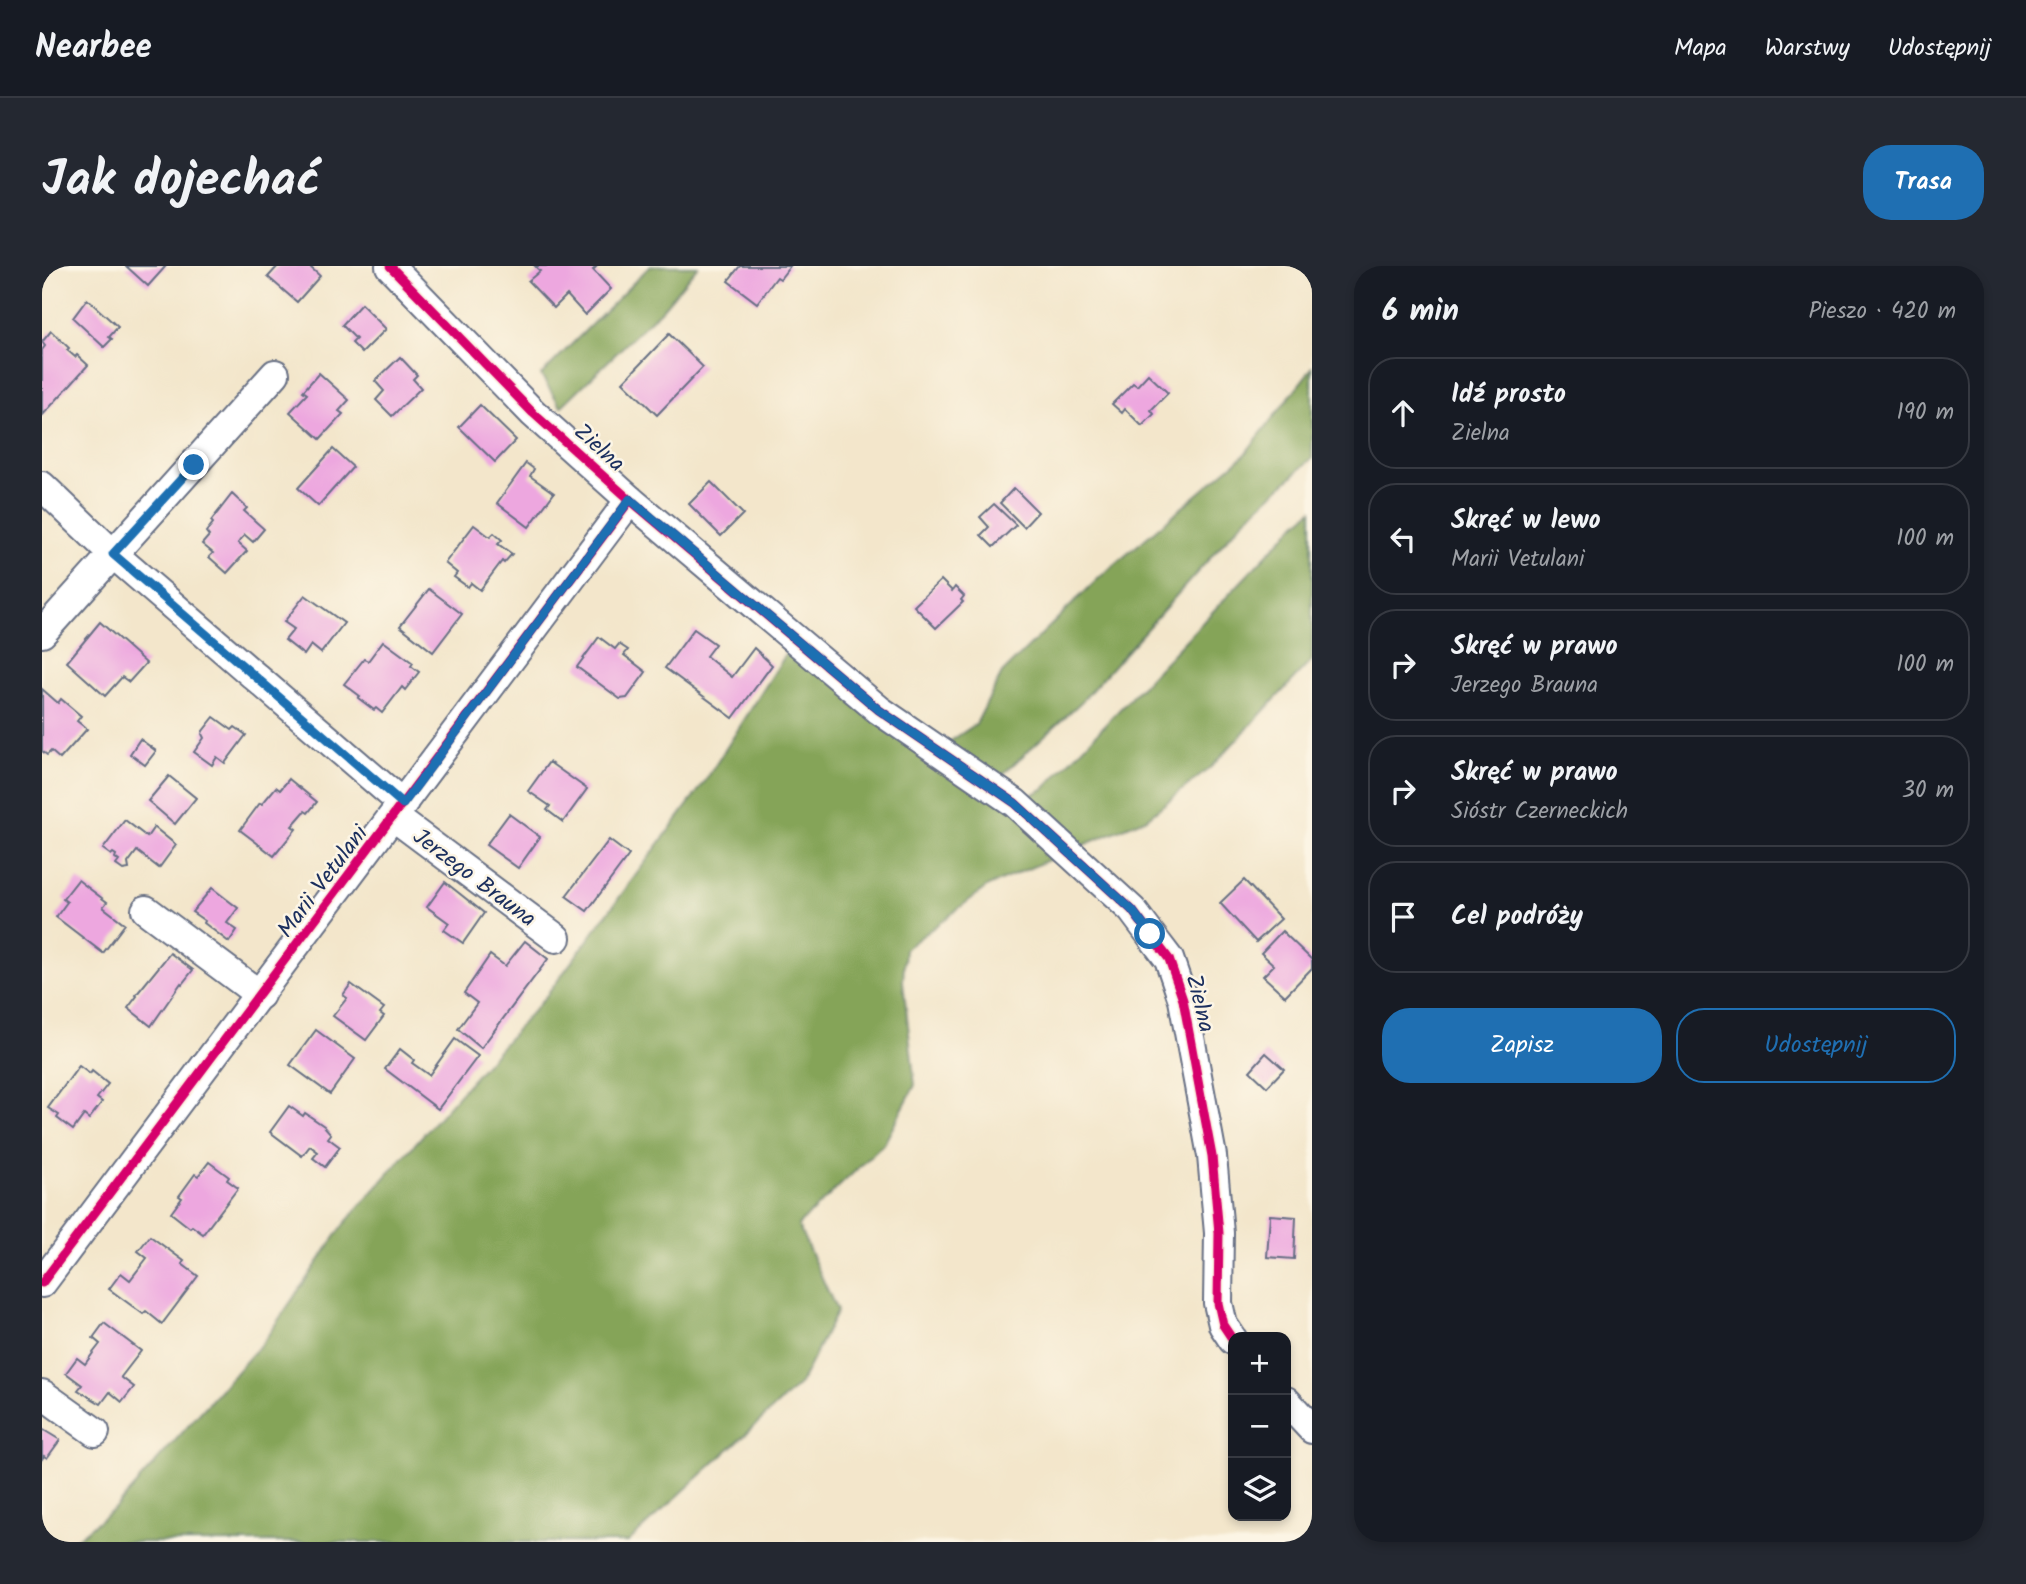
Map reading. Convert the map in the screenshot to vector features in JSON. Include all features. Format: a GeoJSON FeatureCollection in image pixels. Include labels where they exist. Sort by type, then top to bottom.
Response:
{"type":"FeatureCollection","features":[{"type":"Feature","properties":{"kind":"street","name":"Zielna"},"geometry":{"type":"LineString","coordinates":[[390,266],[533,412],[630,499],[879,710],[1015,803],[1132,910],[1169,959],[1183,1000],[1212,1156],[1219,1233],[1218,1303],[1223,1325],[1228,1332]]}},
{"type":"Feature","properties":{"kind":"street"},"geometry":{"type":"LineString","coordinates":[[42,633],[275,374]]}},
{"type":"Feature","properties":{"kind":"street","name":"Jerzego Brauna"},"geometry":{"type":"LineString","coordinates":[[42,486],[113,554],[398,810],[556,938]]}},
{"type":"Feature","properties":{"kind":"street","name":"Marii Vetulani"},"geometry":{"type":"LineString","coordinates":[[42,1283],[630,499]]}},
{"type":"Feature","properties":{"kind":"street"},"geometry":{"type":"LineString","coordinates":[[146,910],[260,995]]}},
{"type":"Feature","properties":{"kind":"street"},"geometry":{"type":"LineString","coordinates":[[42,1394],[95,1432]]}},
{"type":"Feature","properties":{"kind":"street"},"geometry":{"type":"LineString","coordinates":[[1291,1406],[1312,1429]]}},
{"type":"Feature","properties":{"kind":"green space"},"geometry":{"type":"Polygon","coordinates":[[[650,266],[698,266],[663,308],[561,407],[541,375],[650,266]]]}},
{"type":"Feature","properties":{"kind":"green space"},"geometry":{"type":"Polygon","coordinates":[[[1312,368],[1312,458],[1243,521],[1081,702],[990,786],[1015,803],[1044,789],[1312,510],[1312,660],[1211,767],[1147,818],[988,886],[905,949],[903,982],[915,1085],[884,1144],[798,1225],[837,1311],[800,1384],[628,1542],[72,1542],[116,1507],[264,1341],[344,1224],[547,995],[704,783],[795,640],[937,750],[976,724],[1002,673],[1099,578],[1244,455],[1312,368]]]}},
{"type":"Feature","properties":{"kind":"building"},"geometry":{"type":"Polygon","coordinates":[[[126,266],[166,266],[148,286],[126,266]]]}},
{"type":"Feature","properties":{"kind":"building"},"geometry":{"type":"Polygon","coordinates":[[[278,266],[309,266],[320,276],[297,302],[268,277],[278,266]]]}},
{"type":"Feature","properties":{"kind":"building"},"geometry":{"type":"Polygon","coordinates":[[[535,266],[597,266],[593,270],[611,289],[585,315],[567,295],[554,308],[528,281],[540,271],[535,266]]]}},
{"type":"Feature","properties":{"kind":"building"},"geometry":{"type":"Polygon","coordinates":[[[740,266],[790,266],[780,279],[777,277],[757,303],[728,281],[740,266]]]}},
{"type":"Feature","properties":{"kind":"building"},"geometry":{"type":"Polygon","coordinates":[[[87,299],[118,327],[104,347],[73,318],[87,299]]]}},
{"type":"Feature","properties":{"kind":"building"},"geometry":{"type":"Polygon","coordinates":[[[361,304],[386,329],[362,353],[352,343],[356,339],[342,325],[361,304]]]}},
{"type":"Feature","properties":{"kind":"building"},"geometry":{"type":"Polygon","coordinates":[[[51,331],[69,348],[67,350],[88,365],[42,416],[42,350],[45,346],[42,342],[51,331]]]}},
{"type":"Feature","properties":{"kind":"building"},"geometry":{"type":"Polygon","coordinates":[[[669,334],[703,367],[657,415],[623,382],[669,334]]]}},
{"type":"Feature","properties":{"kind":"building"},"geometry":{"type":"Polygon","coordinates":[[[400,357],[417,375],[413,379],[421,388],[392,416],[376,400],[384,391],[375,381],[400,357]]]}},
{"type":"Feature","properties":{"kind":"building"},"geometry":{"type":"Polygon","coordinates":[[[319,373],[349,400],[339,411],[343,414],[320,439],[290,412],[307,394],[303,391],[319,373]]]}},
{"type":"Feature","properties":{"kind":"building"},"geometry":{"type":"Polygon","coordinates":[[[1148,374],[1168,393],[1151,410],[1154,414],[1142,426],[1125,409],[1122,413],[1112,404],[1133,383],[1137,386],[1148,374]]]}},
{"type":"Feature","properties":{"kind":"building"},"geometry":{"type":"Polygon","coordinates":[[[480,405],[516,440],[495,462],[459,427],[480,405]]]}},
{"type":"Feature","properties":{"kind":"building"},"geometry":{"type":"Polygon","coordinates":[[[333,449],[353,467],[318,506],[298,488],[333,449]]]}},
{"type":"Feature","properties":{"kind":"building"},"geometry":{"type":"Polygon","coordinates":[[[526,463],[534,469],[530,476],[554,493],[529,527],[497,503],[526,463]]]}},
{"type":"Feature","properties":{"kind":"building"},"geometry":{"type":"Polygon","coordinates":[[[711,482],[743,514],[721,536],[689,504],[711,482]]]}},
{"type":"Feature","properties":{"kind":"building"},"geometry":{"type":"Polygon","coordinates":[[[1014,488],[1038,512],[1024,527],[1000,503],[1014,488]]]}},
{"type":"Feature","properties":{"kind":"building"},"geometry":{"type":"Polygon","coordinates":[[[232,494],[247,508],[244,511],[264,529],[253,542],[245,535],[241,539],[238,543],[247,551],[227,573],[209,557],[213,553],[202,544],[209,536],[206,532],[213,523],[211,521],[232,494]]]}},
{"type":"Feature","properties":{"kind":"building"},"geometry":{"type":"Polygon","coordinates":[[[994,504],[1016,525],[993,547],[981,535],[989,527],[980,517],[994,504]]]}},
{"type":"Feature","properties":{"kind":"building"},"geometry":{"type":"Polygon","coordinates":[[[474,525],[490,537],[494,533],[502,540],[498,544],[512,554],[504,563],[502,561],[480,590],[471,583],[468,587],[454,577],[457,573],[445,563],[474,525]]]}},
{"type":"Feature","properties":{"kind":"building"},"geometry":{"type":"Polygon","coordinates":[[[941,580],[952,591],[955,587],[964,596],[961,600],[963,602],[936,628],[914,606],[941,580]]]}},
{"type":"Feature","properties":{"kind":"building"},"geometry":{"type":"Polygon","coordinates":[[[429,589],[462,614],[433,652],[400,626],[429,589]]]}},
{"type":"Feature","properties":{"kind":"building"},"geometry":{"type":"Polygon","coordinates":[[[305,595],[344,623],[321,653],[311,645],[304,655],[285,640],[294,629],[284,622],[305,595]]]}},
{"type":"Feature","properties":{"kind":"building"},"geometry":{"type":"Polygon","coordinates":[[[100,622],[146,663],[129,682],[122,677],[105,696],[67,662],[100,622]]]}},
{"type":"Feature","properties":{"kind":"building"},"geometry":{"type":"Polygon","coordinates":[[[694,629],[715,644],[706,656],[732,677],[754,648],[772,665],[733,718],[665,668],[694,629]]]}},
{"type":"Feature","properties":{"kind":"building"},"geometry":{"type":"Polygon","coordinates":[[[599,637],[615,649],[619,644],[628,650],[624,655],[646,672],[627,698],[620,699],[577,667],[599,637]]]}},
{"type":"Feature","properties":{"kind":"building"},"geometry":{"type":"Polygon","coordinates":[[[383,641],[413,663],[411,666],[419,672],[405,690],[402,687],[382,713],[358,698],[360,696],[344,684],[364,659],[368,661],[383,641]]]}},
{"type":"Feature","properties":{"kind":"building"},"geometry":{"type":"Polygon","coordinates":[[[42,689],[58,703],[61,699],[81,716],[77,721],[87,729],[60,759],[51,751],[47,755],[42,751],[42,689]]]}},
{"type":"Feature","properties":{"kind":"building"},"geometry":{"type":"Polygon","coordinates":[[[214,717],[232,730],[235,727],[246,735],[225,763],[217,757],[212,765],[194,752],[204,738],[203,731],[214,717]]]}},
{"type":"Feature","properties":{"kind":"building"},"geometry":{"type":"Polygon","coordinates":[[[140,739],[156,751],[145,765],[130,754],[140,739]]]}},
{"type":"Feature","properties":{"kind":"building"},"geometry":{"type":"Polygon","coordinates":[[[549,762],[587,789],[563,822],[547,810],[550,806],[528,791],[549,762]]]}},
{"type":"Feature","properties":{"kind":"building"},"geometry":{"type":"Polygon","coordinates":[[[169,776],[196,798],[175,824],[148,801],[169,776]]]}},
{"type":"Feature","properties":{"kind":"building"},"geometry":{"type":"Polygon","coordinates":[[[289,779],[317,802],[292,826],[296,829],[274,856],[240,830],[260,803],[262,804],[276,787],[280,790],[289,779]]]}},
{"type":"Feature","properties":{"kind":"building"},"geometry":{"type":"Polygon","coordinates":[[[509,814],[540,837],[518,868],[486,845],[509,814]]]}},
{"type":"Feature","properties":{"kind":"building"},"geometry":{"type":"Polygon","coordinates":[[[125,820],[147,837],[154,827],[176,845],[159,868],[137,851],[128,863],[129,869],[123,870],[116,865],[119,861],[115,858],[116,855],[103,849],[125,820]]]}},
{"type":"Feature","properties":{"kind":"building"},"geometry":{"type":"Polygon","coordinates":[[[609,840],[629,855],[587,911],[566,896],[609,840]]]}},
{"type":"Feature","properties":{"kind":"building"},"geometry":{"type":"Polygon","coordinates":[[[78,880],[107,902],[103,907],[125,924],[103,953],[56,917],[67,902],[63,899],[78,880]]]}},
{"type":"Feature","properties":{"kind":"building"},"geometry":{"type":"Polygon","coordinates":[[[1244,880],[1281,919],[1256,942],[1220,903],[1244,880]]]}},
{"type":"Feature","properties":{"kind":"building"},"geometry":{"type":"Polygon","coordinates":[[[445,882],[484,913],[463,943],[444,930],[449,923],[427,907],[445,882]]]}},
{"type":"Feature","properties":{"kind":"building"},"geometry":{"type":"Polygon","coordinates":[[[212,888],[238,908],[227,923],[237,930],[229,942],[192,912],[212,888]]]}},
{"type":"Feature","properties":{"kind":"building"},"geometry":{"type":"Polygon","coordinates":[[[1282,931],[1312,960],[1312,968],[1285,996],[1263,976],[1274,965],[1261,953],[1282,931]]]}},
{"type":"Feature","properties":{"kind":"building"},"geometry":{"type":"Polygon","coordinates":[[[525,941],[548,959],[481,1048],[458,1029],[477,1003],[464,993],[490,955],[505,966],[525,941]]]}},
{"type":"Feature","properties":{"kind":"building"},"geometry":{"type":"Polygon","coordinates":[[[170,953],[193,970],[151,1026],[128,1008],[170,953]]]}},
{"type":"Feature","properties":{"kind":"building"},"geometry":{"type":"Polygon","coordinates":[[[351,984],[384,1008],[380,1013],[384,1016],[366,1040],[333,1016],[347,998],[343,995],[351,984]]]}},
{"type":"Feature","properties":{"kind":"building"},"geometry":{"type":"Polygon","coordinates":[[[316,1030],[355,1059],[330,1094],[290,1065],[316,1030]]]}},
{"type":"Feature","properties":{"kind":"building"},"geometry":{"type":"Polygon","coordinates":[[[455,1039],[478,1056],[438,1109],[385,1069],[400,1049],[414,1060],[412,1063],[429,1075],[455,1039]]]}},
{"type":"Feature","properties":{"kind":"building"},"geometry":{"type":"Polygon","coordinates":[[[1266,1053],[1284,1069],[1267,1087],[1250,1071],[1266,1053]]]}},
{"type":"Feature","properties":{"kind":"building"},"geometry":{"type":"Polygon","coordinates":[[[79,1066],[90,1074],[92,1071],[108,1084],[97,1098],[102,1102],[89,1119],[84,1115],[73,1130],[48,1108],[79,1066]]]}},
{"type":"Feature","properties":{"kind":"building"},"geometry":{"type":"Polygon","coordinates":[[[289,1106],[324,1126],[331,1134],[328,1138],[340,1147],[325,1167],[313,1158],[318,1152],[310,1146],[302,1156],[270,1132],[289,1106]]]}},
{"type":"Feature","properties":{"kind":"building"},"geometry":{"type":"Polygon","coordinates":[[[209,1162],[229,1177],[227,1180],[238,1188],[203,1234],[192,1226],[190,1228],[171,1213],[195,1174],[198,1176],[209,1162]]]}},
{"type":"Feature","properties":{"kind":"building"},"geometry":{"type":"Polygon","coordinates":[[[1270,1215],[1296,1217],[1294,1259],[1267,1257],[1270,1215]]]}},
{"type":"Feature","properties":{"kind":"building"},"geometry":{"type":"Polygon","coordinates":[[[150,1236],[184,1261],[182,1264],[198,1276],[162,1324],[146,1311],[143,1314],[109,1289],[121,1273],[130,1280],[147,1258],[138,1251],[150,1236]]]}},
{"type":"Feature","properties":{"kind":"building"},"geometry":{"type":"Polygon","coordinates":[[[104,1323],[141,1351],[121,1377],[134,1387],[122,1402],[110,1392],[101,1404],[78,1390],[82,1385],[66,1373],[77,1358],[85,1364],[100,1344],[93,1338],[104,1323]]]}},
{"type":"Feature","properties":{"kind":"building"},"geometry":{"type":"Polygon","coordinates":[[[42,1429],[60,1440],[47,1458],[44,1456],[42,1459],[42,1429]]]}},
{"type":"Feature","properties":{"kind":"cycle path"},"geometry":{"type":"LineString","coordinates":[[390,266],[533,413],[630,500],[879,710],[1015,803],[1132,910],[1169,959],[1183,1000],[1212,1156],[1219,1233],[1218,1303],[1223,1325],[1228,1332]]}},
{"type":"Feature","properties":{"kind":"cycle path"},"geometry":{"type":"LineString","coordinates":[[42,1283],[630,500]]}},
{"type":"Feature","properties":{"kind":"route"},"geometry":{"type":"LineString","coordinates":[[194,465],[113,554],[403,804],[630,499],[879,710],[1015,803],[1132,910],[1150,934]]}}]}
